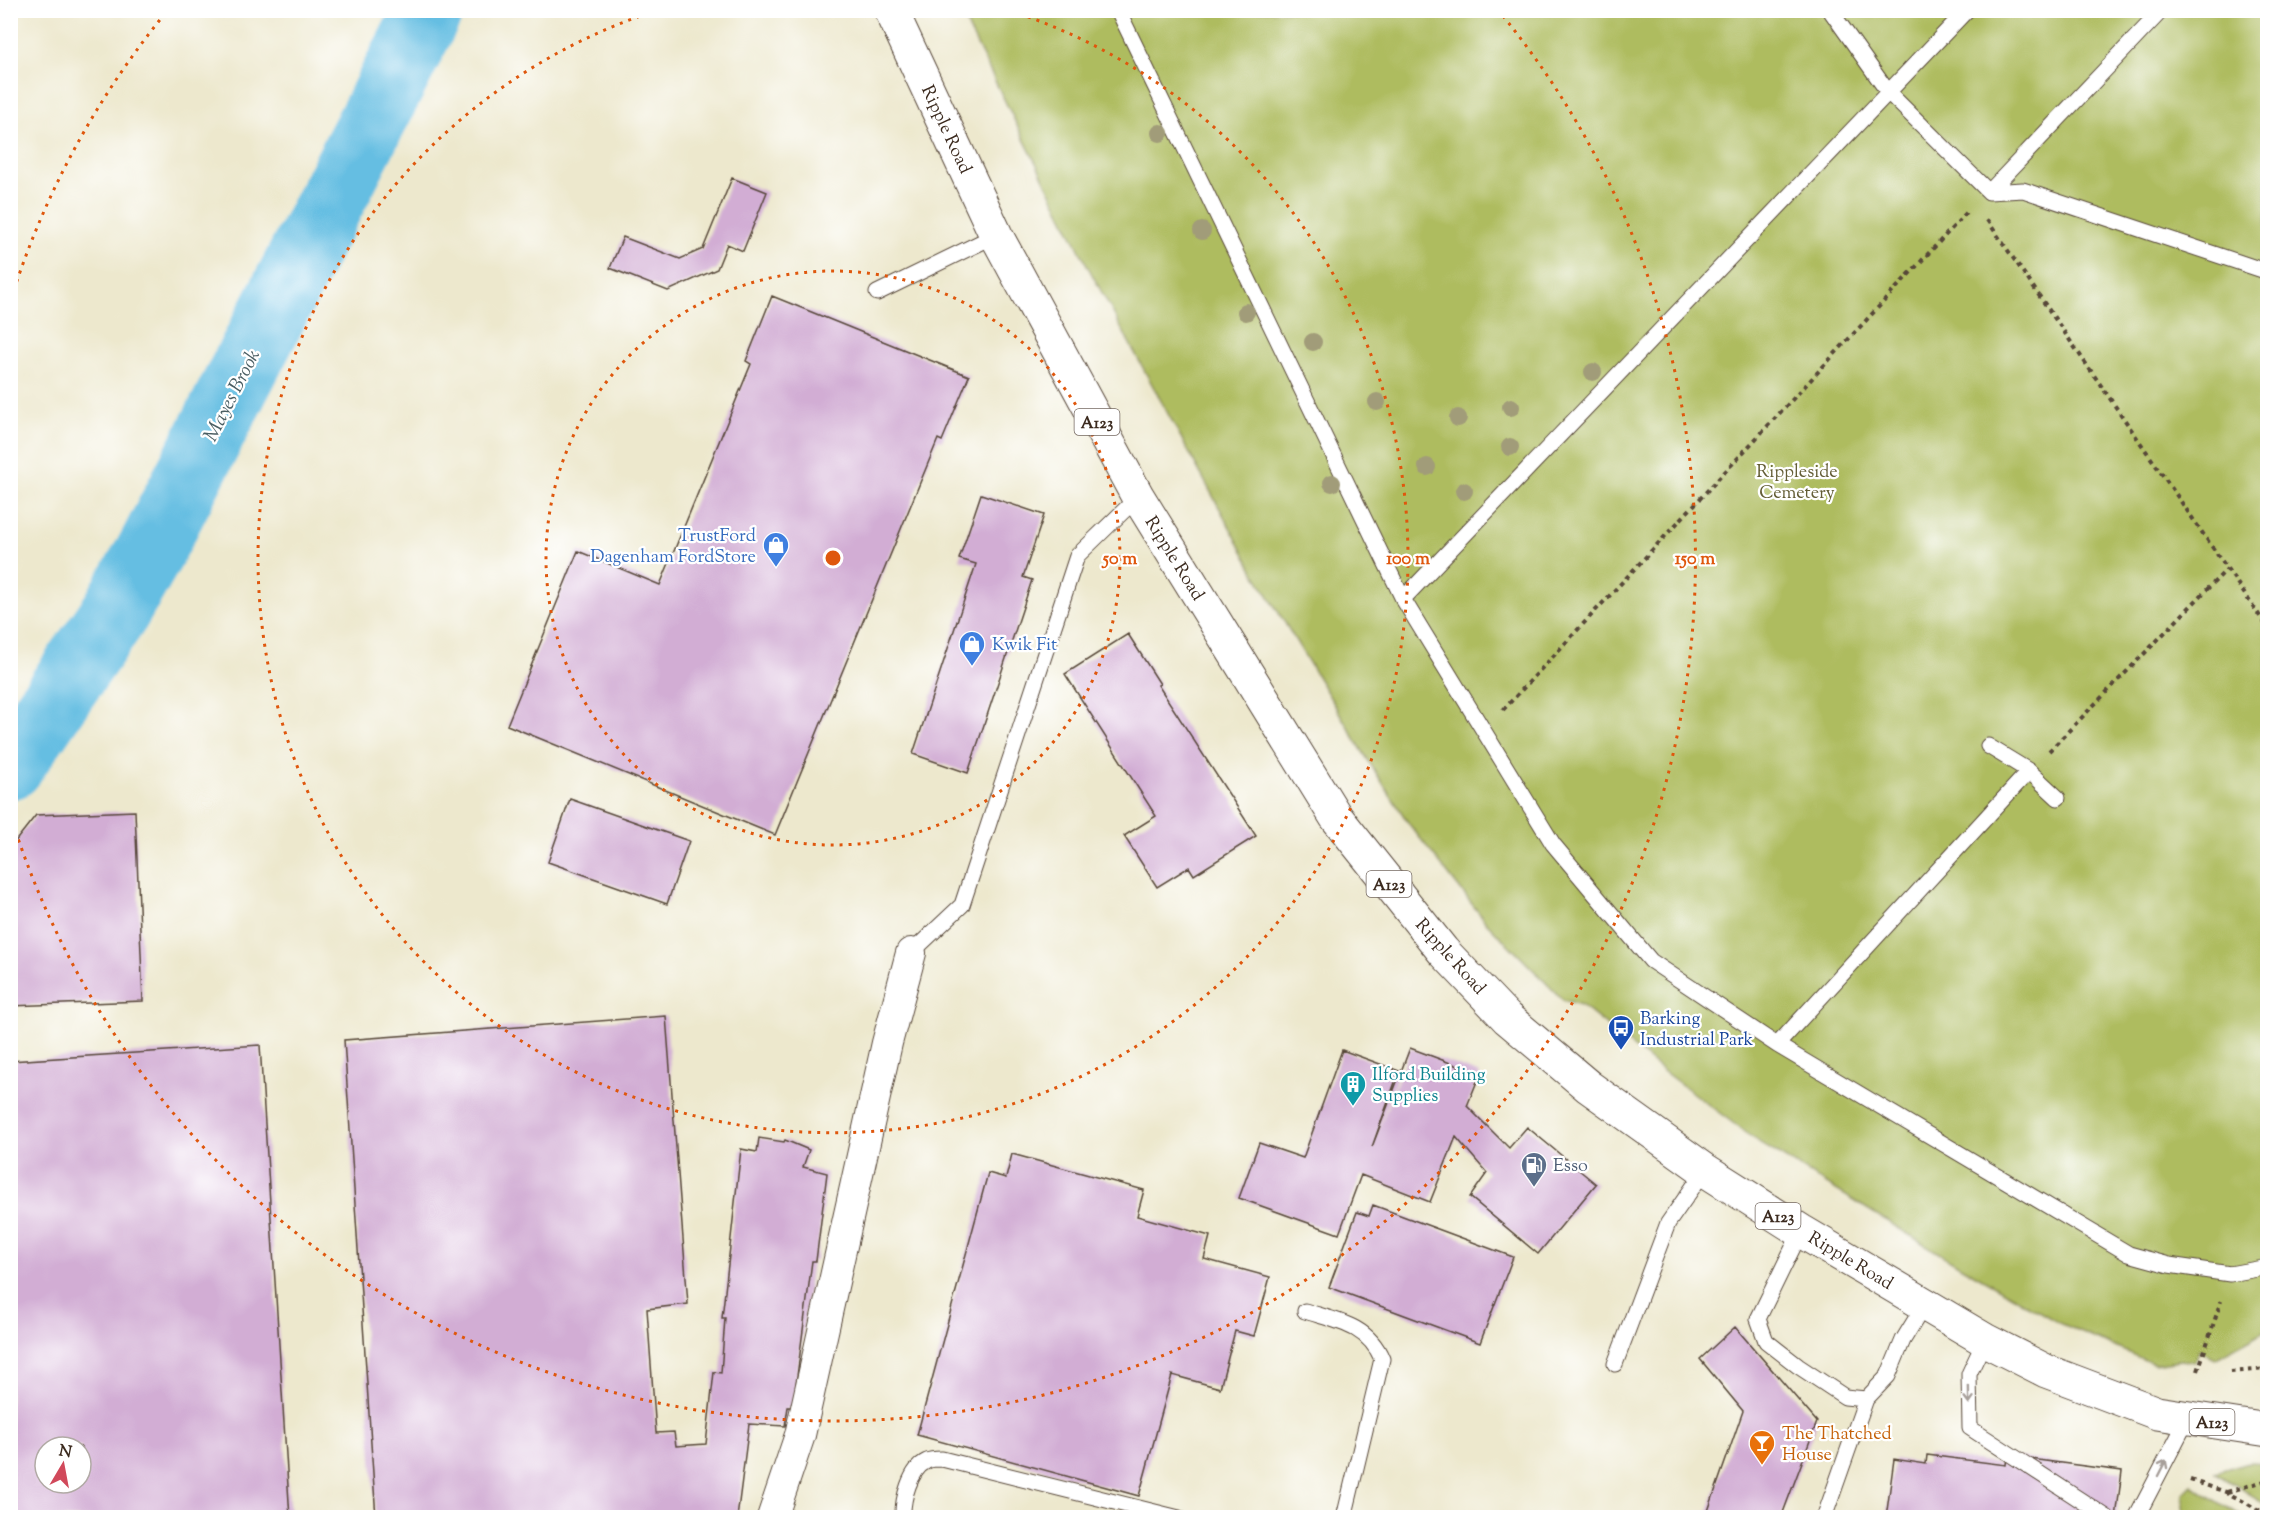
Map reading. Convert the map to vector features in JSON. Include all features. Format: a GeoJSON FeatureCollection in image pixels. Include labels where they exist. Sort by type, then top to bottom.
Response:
{"type":"FeatureCollection","features":[{"type":"Feature","properties":{"kind":"main road","name":"Ripple Road"},"geometry":{"type":"LineString","coordinates":[[891,10],[996,235],[1138,497],[1336,817],[1443,951],[1507,1018],[1589,1087],[1705,1170],[1802,1231],[1985,1340],[2046,1371],[2157,1413],[2268,1430]]}},
{"type":"Feature","properties":{"kind":"street"},"geometry":{"type":"LineString","coordinates":[[772,1518],[800,1435],[887,1043],[911,953]]}},
{"type":"Feature","properties":{"kind":"lane"},"geometry":{"type":"LineString","coordinates":[[1118,10],[1403,599],[1553,844],[1651,960],[1777,1045],[2128,1254],[2169,1265],[2230,1274],[2268,1267]]}},
{"type":"Feature","properties":{"kind":"lane"},"geometry":{"type":"LineString","coordinates":[[1830,10],[1888,92],[1989,192],[2024,190],[2268,272]]}},
{"type":"Feature","properties":{"kind":"lane"},"geometry":{"type":"LineString","coordinates":[[1403,599],[1967,10]]}},
{"type":"Feature","properties":{"kind":"lane"},"geometry":{"type":"LineString","coordinates":[[1989,192],[2162,10]]}},
{"type":"Feature","properties":{"kind":"lane"},"geometry":{"type":"LineString","coordinates":[[877,293],[996,235]]}},
{"type":"Feature","properties":{"kind":"lane"},"geometry":{"type":"LineString","coordinates":[[911,953],[962,905],[1077,556],[1138,497]]}},
{"type":"Feature","properties":{"kind":"lane"},"geometry":{"type":"LineString","coordinates":[[1988,746],[2029,771],[2058,798]]}},
{"type":"Feature","properties":{"kind":"lane"},"geometry":{"type":"LineString","coordinates":[[1777,1045],[2029,771]]}},
{"type":"Feature","properties":{"kind":"lane"},"geometry":{"type":"LineString","coordinates":[[1615,1364],[1668,1223],[1705,1170]]}},
{"type":"Feature","properties":{"kind":"lane"},"geometry":{"type":"LineString","coordinates":[[1802,1231],[1758,1319],[1766,1341],[1798,1366],[1845,1397],[1866,1398]]}},
{"type":"Feature","properties":{"kind":"lane"},"geometry":{"type":"LineString","coordinates":[[1824,1518],[1866,1398],[1888,1376],[1903,1340],[1925,1304]]}},
{"type":"Feature","properties":{"kind":"lane"},"geometry":{"type":"LineString","coordinates":[[1305,1311],[1355,1327],[1376,1344],[1382,1359],[1344,1518]]}},
{"type":"Feature","properties":{"kind":"lane"},"geometry":{"type":"LineString","coordinates":[[1985,1340],[1969,1374],[1970,1428],[2108,1518]]}},
{"type":"Feature","properties":{"kind":"lane"},"geometry":{"type":"LineString","coordinates":[[2136,1518],[2188,1418]]}},
{"type":"Feature","properties":{"kind":"lane"},"geometry":{"type":"LineString","coordinates":[[903,1518],[902,1505],[916,1469],[929,1460],[942,1459],[1179,1518]]}},
{"type":"Feature","properties":{"kind":"path"},"geometry":{"type":"LineString","coordinates":[[1989,192],[1987,222],[2268,628]]}},
{"type":"Feature","properties":{"kind":"path"},"geometry":{"type":"LineString","coordinates":[[1484,730],[1957,221],[1989,192]]}},
{"type":"Feature","properties":{"kind":"path"},"geometry":{"type":"LineString","coordinates":[[2029,771],[2227,569]]}},
{"type":"Feature","properties":{"kind":"path"},"geometry":{"type":"LineString","coordinates":[[2198,1371],[2230,1274]]}},
{"type":"Feature","properties":{"kind":"path"},"geometry":{"type":"LineString","coordinates":[[2230,1372],[2268,1369]]}},
{"type":"Feature","properties":{"kind":"path"},"geometry":{"type":"LineString","coordinates":[[2190,1480],[2226,1492],[2268,1515]]}},
{"type":"Feature","properties":{"kind":"path"},"geometry":{"type":"LineString","coordinates":[[2226,1492],[2268,1480]]}},
{"type":"Feature","properties":{"kind":"green space","name":"Rippleside Cemetery"},"geometry":{"type":"Polygon","coordinates":[[[960,11],[2267,11],[2267,1330],[2215,1359],[2198,1349],[2195,1362],[2180,1360],[2154,1364],[2059,1323],[1960,1266],[1760,1143],[1663,1071],[1581,1005],[1563,1000],[1557,994],[1486,922],[1409,824],[1371,765],[1257,577],[1088,267],[960,11]]]}},
{"type":"Feature","properties":{"kind":"green space"},"geometry":{"type":"Polygon","coordinates":[[[2249,1462],[2267,1463],[2267,1505],[2215,1472],[2249,1462]]]}},
{"type":"Feature","properties":{"kind":"green space"},"geometry":{"type":"Polygon","coordinates":[[[2192,1485],[2242,1517],[2185,1517],[2183,1494],[2192,1485]]]}},
{"type":"Feature","properties":{"kind":"building"},"geometry":{"type":"Polygon","coordinates":[[[732,178],[767,192],[743,251],[727,244],[717,269],[668,291],[610,268],[623,237],[680,259],[703,249],[732,178]]]}},
{"type":"Feature","properties":{"kind":"building","name":"TrustFord Dagenham FordStore"},"geometry":{"type":"Polygon","coordinates":[[[772,296],[969,376],[942,441],[938,439],[775,835],[507,725],[578,551],[660,585],[751,364],[746,361],[772,296]]]}},
{"type":"Feature","properties":{"kind":"building","name":"Kwik Fit"},"geometry":{"type":"Polygon","coordinates":[[[981,494],[1044,515],[1023,577],[1032,580],[968,773],[913,754],[976,564],[959,559],[981,494]]]}},
{"type":"Feature","properties":{"kind":"building"},"geometry":{"type":"Polygon","coordinates":[[[1128,634],[1160,684],[1158,685],[1256,836],[1194,875],[1189,867],[1157,887],[1124,836],[1156,816],[1065,674],[1128,634]]]}},
{"type":"Feature","properties":{"kind":"building"},"geometry":{"type":"Polygon","coordinates":[[[570,799],[689,841],[667,904],[548,862],[570,799]]]}},
{"type":"Feature","properties":{"kind":"building"},"geometry":{"type":"Polygon","coordinates":[[[135,811],[143,1001],[10,1006],[10,848],[36,815],[135,811]]]}},
{"type":"Feature","properties":{"kind":"building"},"geometry":{"type":"Polygon","coordinates":[[[666,1016],[688,1304],[647,1309],[656,1433],[674,1432],[676,1446],[706,1444],[714,1372],[721,1373],[725,1318],[722,1318],[741,1149],[757,1152],[759,1138],[784,1142],[785,1140],[809,1150],[803,1167],[827,1173],[816,1261],[812,1261],[793,1407],[788,1407],[785,1426],[749,1424],[737,1518],[376,1518],[344,1040],[666,1016]]]}},
{"type":"Feature","properties":{"kind":"building"},"geometry":{"type":"Polygon","coordinates":[[[260,1045],[290,1518],[10,1518],[10,1061],[260,1045]]]}},
{"type":"Feature","properties":{"kind":"building"},"geometry":{"type":"Polygon","coordinates":[[[1410,1048],[1480,1074],[1467,1106],[1509,1148],[1527,1127],[1596,1184],[1538,1254],[1470,1197],[1487,1173],[1456,1137],[1430,1202],[1361,1175],[1339,1234],[1239,1198],[1259,1143],[1303,1158],[1342,1050],[1399,1071],[1372,1147],[1410,1048]]]}},
{"type":"Feature","properties":{"kind":"building"},"geometry":{"type":"Polygon","coordinates":[[[1012,1154],[1144,1190],[1137,1216],[1210,1236],[1204,1259],[1270,1277],[1254,1336],[1235,1331],[1220,1388],[1172,1375],[1139,1496],[917,1435],[988,1173],[1006,1178],[1012,1154]]]}},
{"type":"Feature","properties":{"kind":"building"},"geometry":{"type":"Polygon","coordinates":[[[1373,1205],[1513,1257],[1480,1343],[1329,1287],[1357,1212],[1369,1216],[1373,1205]]]}},
{"type":"Feature","properties":{"kind":"building","name":"The Thatched House"},"geometry":{"type":"Polygon","coordinates":[[[1735,1327],[1817,1422],[1781,1518],[1676,1518],[1708,1511],[1743,1411],[1700,1359],[1735,1327]]]}},
{"type":"Feature","properties":{"kind":"building"},"geometry":{"type":"Polygon","coordinates":[[[1927,1455],[2006,1465],[2007,1456],[2122,1471],[2116,1518],[1886,1518],[1894,1459],[1926,1464],[1927,1455]]]}},
{"type":"Feature","properties":{"kind":"waterway","name":"Mayes Brook"},"geometry":{"type":"LineString","coordinates":[[10,765],[116,611],[151,550],[429,10]]}},
{"type":"Feature","properties":{"kind":"place","name":"TrustFord Dagenham FordStore"},"geometry":{"type":"Point","coordinates":[776,568]}},
{"type":"Feature","properties":{"kind":"place","name":"Kwik Fit"},"geometry":{"type":"Point","coordinates":[972,667]}},
{"type":"Feature","properties":{"kind":"place","name":"Barking Industrial Park"},"geometry":{"type":"Point","coordinates":[1621,1051]}},
{"type":"Feature","properties":{"kind":"place","name":"Ilford Building Supplies"},"geometry":{"type":"Point","coordinates":[1353,1107]}},
{"type":"Feature","properties":{"kind":"place","name":"Esso"},"geometry":{"type":"Point","coordinates":[1534,1188]}},
{"type":"Feature","properties":{"kind":"place","name":"The Thatched House"},"geometry":{"type":"Point","coordinates":[1762,1466]}}]}
